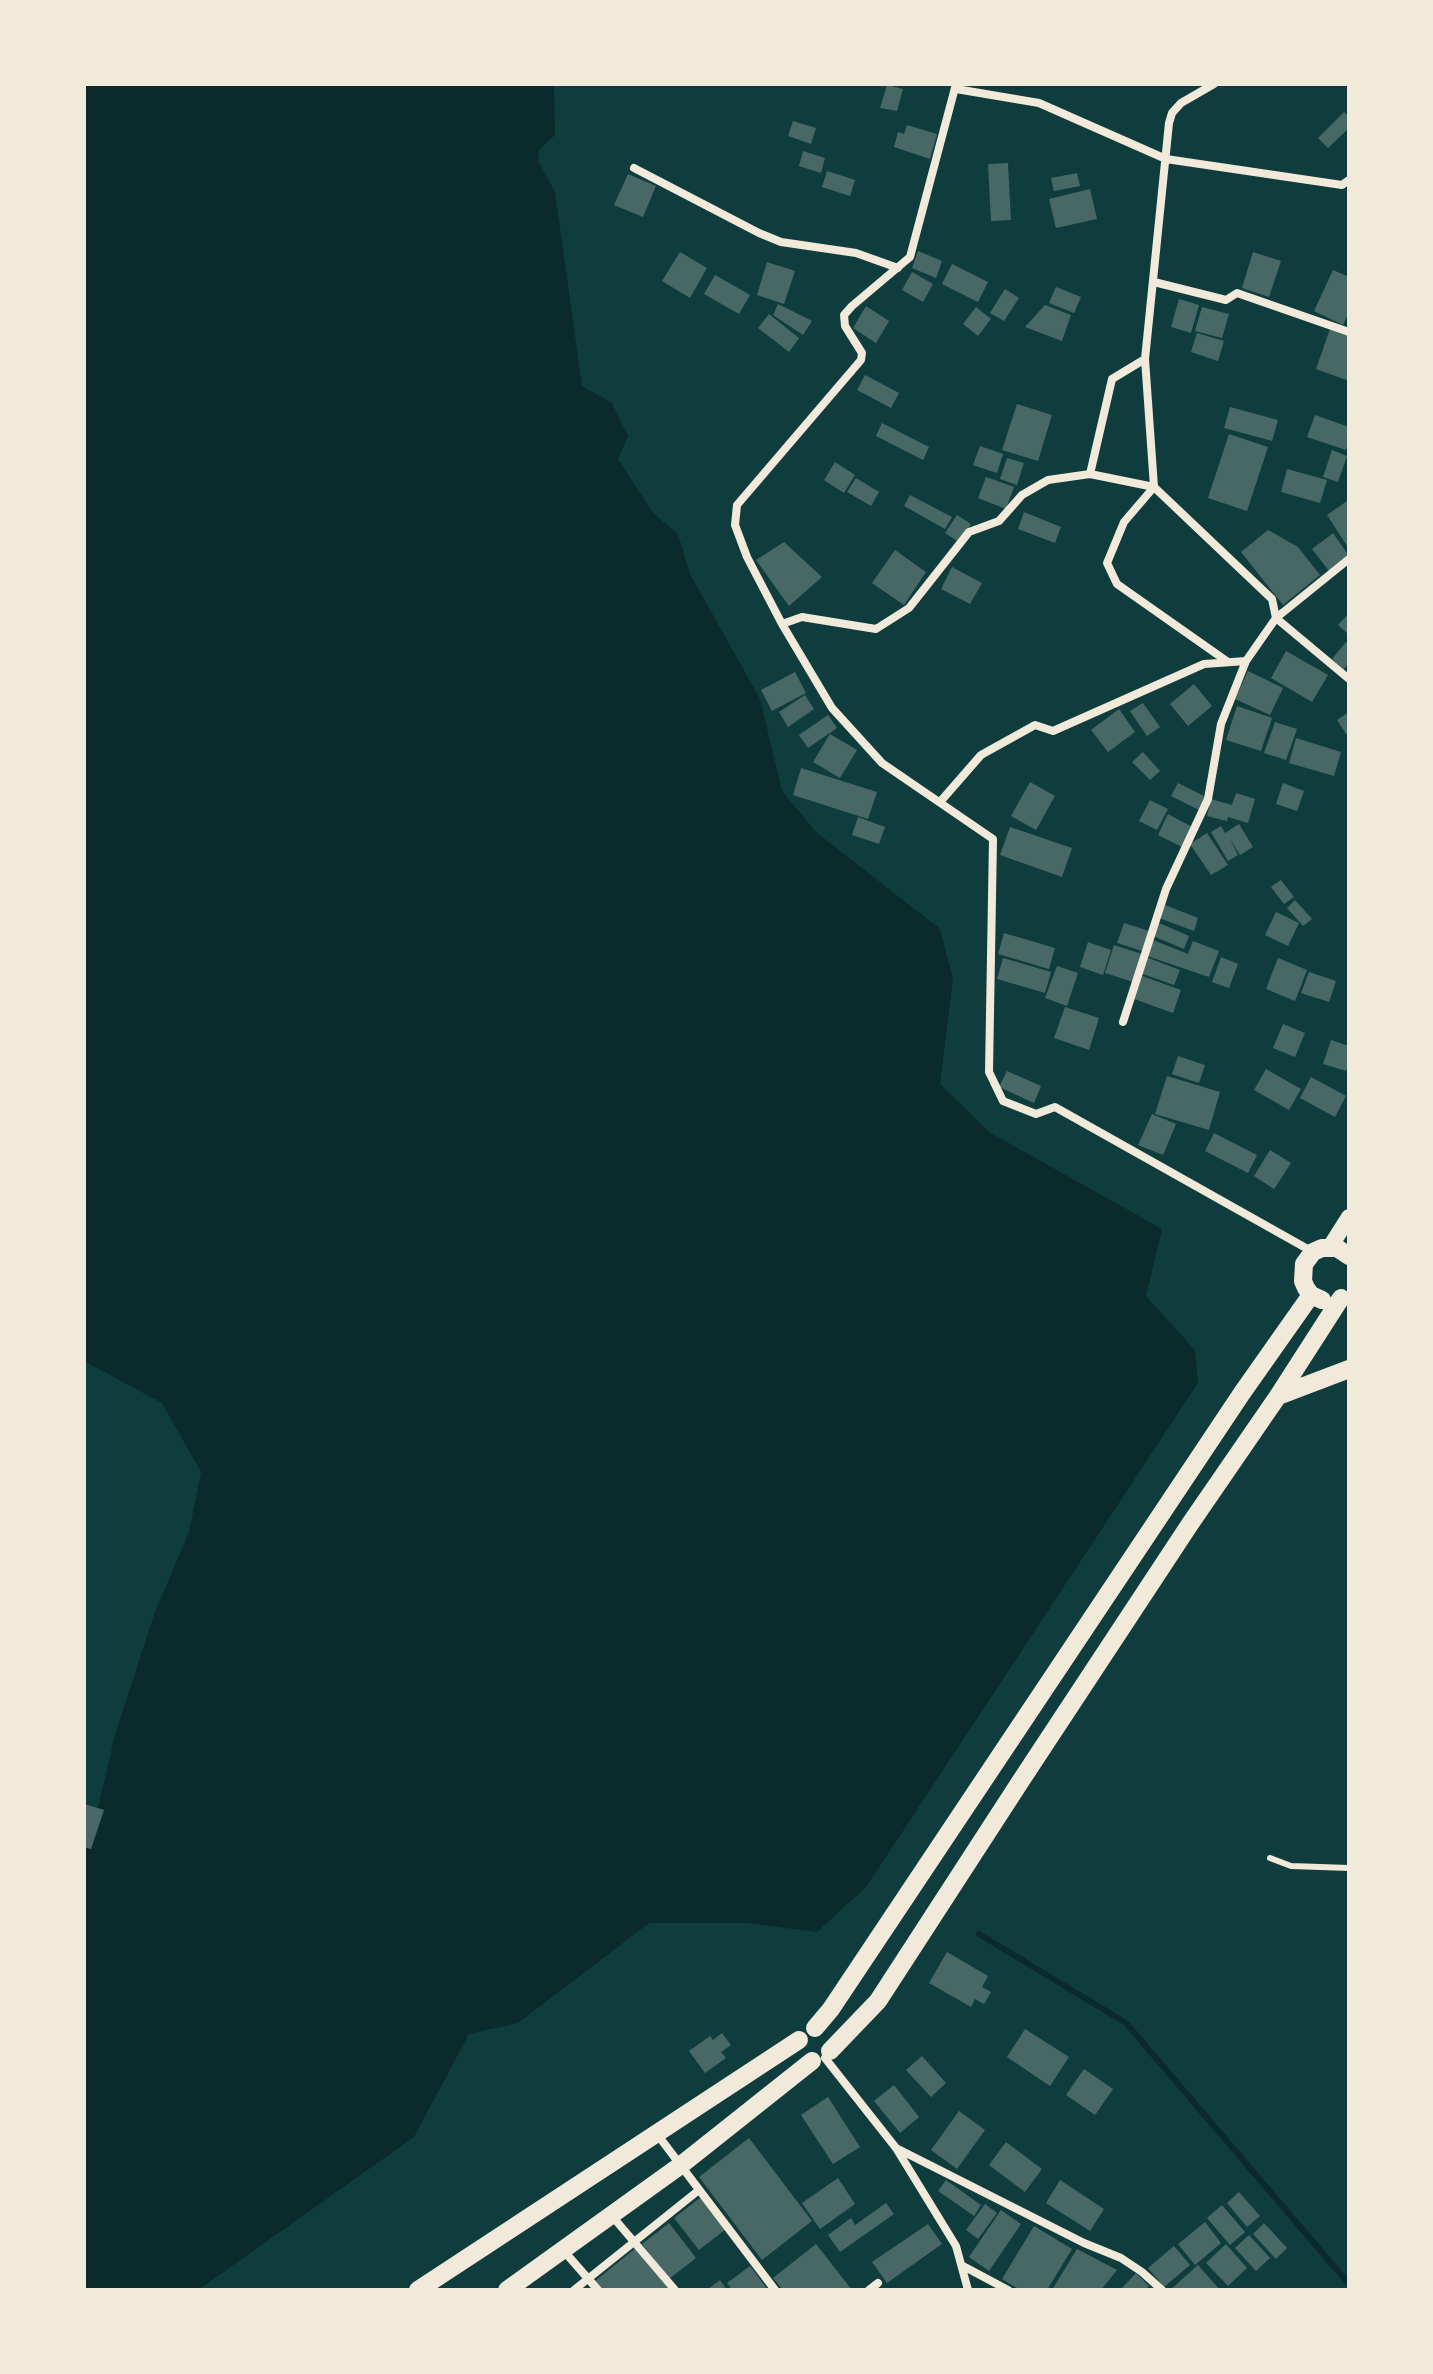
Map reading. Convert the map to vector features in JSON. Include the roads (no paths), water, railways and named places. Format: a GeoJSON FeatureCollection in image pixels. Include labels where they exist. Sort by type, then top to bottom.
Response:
{"type":"FeatureCollection","features":[{"type":"Feature","properties":{"kind":"main road"},"geometry":{"type":"LineString","coordinates":[[1345,1295],[1326,1301],[1311,1295],[1302,1272],[1304,1264],[1321,1250],[1349,1217]]}},
{"type":"Feature","properties":{"kind":"main road"},"geometry":{"type":"LineString","coordinates":[[1321,1250],[1337,1248],[1349,1256]]}},
{"type":"Feature","properties":{"kind":"main road"},"geometry":{"type":"LineString","coordinates":[[815,2028],[831,2009],[1242,1393],[1311,1295]]}},
{"type":"Feature","properties":{"kind":"main road"},"geometry":{"type":"LineString","coordinates":[[507,2290],[681,2165],[822,2057],[878,2001],[1190,1524],[1345,1295]]}},
{"type":"Feature","properties":{"kind":"main road"},"geometry":{"type":"LineString","coordinates":[[1278,1396],[1349,1369]]}},
{"type":"Feature","properties":{"kind":"main road"},"geometry":{"type":"LineString","coordinates":[[418,2290],[799,2040],[805,2031],[820,2029],[829,2035],[831,2046],[822,2057],[806,2059],[799,2051],[799,2040]]}},
{"type":"Feature","properties":{"kind":"street"},"geometry":{"type":"LineString","coordinates":[[1214,84],[1181,103],[1172,113],[1169,123],[1145,359],[1154,487],[1124,522],[1107,563],[1117,584],[1228,662]]}},
{"type":"Feature","properties":{"kind":"street"},"geometry":{"type":"LineString","coordinates":[[1321,1250],[1055,1107],[1036,1114],[1003,1101],[989,1072],[993,839],[882,763],[832,708],[782,624],[747,557],[735,525],[737,505],[861,360],[862,353],[845,326],[844,315],[910,257],[956,86],[1039,103],[1166,159],[1342,185],[1349,180]]}},
{"type":"Feature","properties":{"kind":"street"},"geometry":{"type":"LineString","coordinates":[[634,168],[781,242],[834,248],[898,268]]}},
{"type":"Feature","properties":{"kind":"street"},"geometry":{"type":"LineString","coordinates":[[1154,282],[1226,300],[1237,293],[1349,332]]}},
{"type":"Feature","properties":{"kind":"street"},"geometry":{"type":"LineString","coordinates":[[1090,474],[1112,379],[1145,359]]}},
{"type":"Feature","properties":{"kind":"street"},"geometry":{"type":"LineString","coordinates":[[782,624],[802,617],[876,629],[909,608],[969,532],[999,521],[1022,495],[1048,480],[1090,474],[1154,487],[1272,599],[1276,618],[1349,679]]}},
{"type":"Feature","properties":{"kind":"street"},"geometry":{"type":"LineString","coordinates":[[1123,1022],[1166,889],[1208,799],[1221,724],[1246,661],[1276,618],[1349,559]]}},
{"type":"Feature","properties":{"kind":"street"},"geometry":{"type":"LineString","coordinates":[[940,802],[981,755],[1035,725],[1053,731],[1204,664],[1246,661]]}},
{"type":"Feature","properties":{"kind":"street"},"geometry":{"type":"LineString","coordinates":[[822,2057],[896,2148],[956,2246],[968,2290]]}},
{"type":"Feature","properties":{"kind":"street"},"geometry":{"type":"LineString","coordinates":[[656,2133],[775,2290]]}},
{"type":"Feature","properties":{"kind":"street"},"geometry":{"type":"LineString","coordinates":[[896,2148],[1084,2243],[1121,2258],[1162,2290]]}},
{"type":"Feature","properties":{"kind":"street"},"geometry":{"type":"LineString","coordinates":[[574,2290],[699,2190]]}},
{"type":"Feature","properties":{"kind":"street"},"geometry":{"type":"LineString","coordinates":[[612,2216],[675,2290]]}},
{"type":"Feature","properties":{"kind":"street"},"geometry":{"type":"LineString","coordinates":[[563,2250],[598,2290]]}},
{"type":"Feature","properties":{"kind":"street"},"geometry":{"type":"LineString","coordinates":[[963,2266],[1008,2290]]}},
{"type":"Feature","properties":{"kind":"street"},"geometry":{"type":"LineString","coordinates":[[869,2290],[878,2283]]}},
{"type":"Feature","properties":{"kind":"lane"},"geometry":{"type":"LineString","coordinates":[[1270,1858],[1291,1866],[1349,1868]]}},
{"type":"Feature","properties":{"kind":"water"},"geometry":{"type":"Polygon","coordinates":[[[84,84],[554,84],[555,135],[539,150],[538,161],[555,192],[582,386],[612,403],[628,436],[618,459],[653,513],[678,534],[690,574],[760,699],[782,791],[816,832],[940,929],[953,979],[940,1084],[989,1132],[1162,1229],[1146,1296],[1195,1350],[1198,1383],[866,1887],[817,1932],[747,1923],[649,1923],[518,2023],[469,2034],[414,2137],[198,2290],[84,2290],[84,1852],[116,1731],[155,1612],[189,1532],[201,1472],[162,1403],[84,1361],[84,84]]]}},
{"type":"Feature","properties":{"kind":"waterway"},"geometry":{"type":"LineString","coordinates":[[979,1934],[1126,2023],[1349,2284]]}}]}
